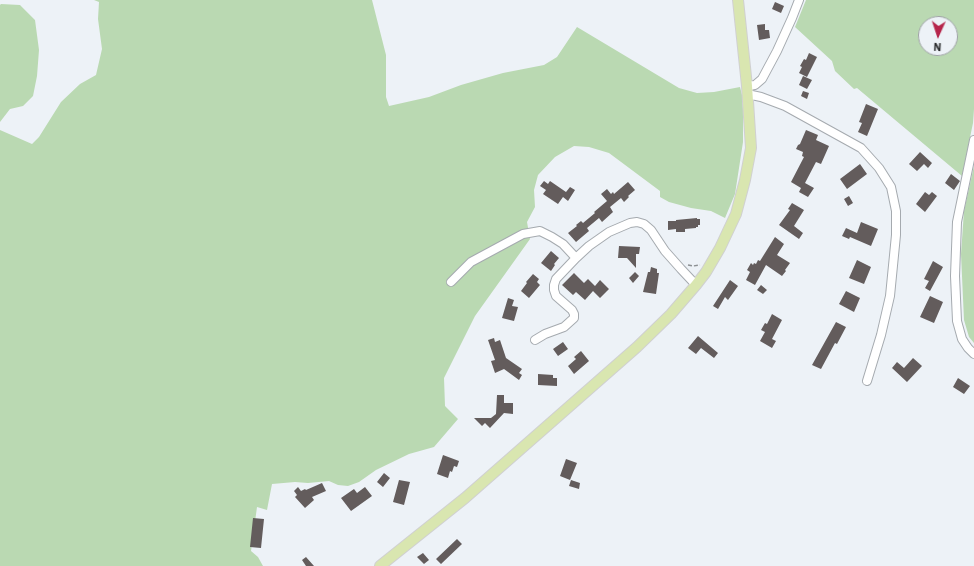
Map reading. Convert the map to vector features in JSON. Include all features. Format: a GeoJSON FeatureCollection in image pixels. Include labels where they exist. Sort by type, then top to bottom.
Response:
{"type":"FeatureCollection","features":[{"type":"Feature","properties":{"kind":"main road"},"geometry":{"type":"LineString","coordinates":[[380,566],[465,498],[637,347],[671,314],[696,285],[712,262],[736,214],[745,180],[750,148],[747,90],[738,0]]}},
{"type":"Feature","properties":{"kind":"street"},"geometry":{"type":"LineString","coordinates":[[799,0],[777,51],[762,79],[747,90],[785,106],[861,148],[878,168],[891,187],[896,211],[896,235],[890,296],[881,335],[867,381]]}},
{"type":"Feature","properties":{"kind":"street"},"geometry":{"type":"LineString","coordinates":[[974,140],[957,222],[955,276],[957,321],[962,339],[974,354]]}},
{"type":"Feature","properties":{"kind":"street"},"geometry":{"type":"LineString","coordinates":[[535,340],[545,334],[564,327],[574,318],[572,310],[556,296],[554,285],[556,279],[589,246],[609,232],[630,223],[637,222],[644,224],[651,230],[665,251],[696,285]]}},
{"type":"Feature","properties":{"kind":"street"},"geometry":{"type":"LineString","coordinates":[[451,282],[471,262],[523,234],[540,231],[563,244],[576,258]]}},
{"type":"Feature","properties":{"kind":"path"},"geometry":{"type":"LineString","coordinates":[[684,261],[688,265],[693,266],[712,262]]}},
{"type":"Feature","properties":{"kind":"green space"},"geometry":{"type":"Polygon","coordinates":[[[94,0],[372,0],[386,55],[386,97],[389,106],[429,97],[461,85],[503,73],[544,65],[557,57],[577,27],[679,88],[697,93],[714,92],[740,87],[743,109],[743,142],[735,194],[725,218],[711,211],[691,208],[669,202],[660,197],[660,191],[609,153],[589,147],[574,146],[555,157],[538,175],[534,190],[535,207],[527,222],[530,239],[475,316],[444,378],[445,406],[458,419],[434,447],[409,454],[376,470],[359,482],[348,486],[338,485],[329,481],[272,484],[267,510],[257,507],[251,551],[258,557],[263,566],[0,566],[0,130],[32,144],[39,137],[61,102],[80,84],[96,75],[102,49],[98,19],[99,2],[94,0]]]}},
{"type":"Feature","properties":{"kind":"green space"},"geometry":{"type":"Polygon","coordinates":[[[806,0],[974,0],[974,109],[973,123],[962,176],[857,88],[854,89],[835,71],[832,61],[795,27],[806,0]]]}},
{"type":"Feature","properties":{"kind":"green space"},"geometry":{"type":"Polygon","coordinates":[[[0,5],[20,5],[35,20],[39,50],[37,76],[33,96],[23,106],[10,109],[0,122],[0,5]]]}},
{"type":"Feature","properties":{"kind":"green space"},"geometry":{"type":"Polygon","coordinates":[[[974,166],[974,343],[969,337],[964,320],[961,254],[964,211],[974,166]]]}},
{"type":"Feature","properties":{"kind":"building"},"geometry":{"type":"Polygon","coordinates":[[[775,2],[784,6],[781,13],[772,9],[775,2]]]}},
{"type":"Feature","properties":{"kind":"building"},"geometry":{"type":"Polygon","coordinates":[[[765,24],[765,30],[769,30],[770,38],[759,40],[757,25],[765,24]]]}},
{"type":"Feature","properties":{"kind":"building"},"geometry":{"type":"Polygon","coordinates":[[[809,53],[817,57],[807,77],[799,73],[802,67],[800,66],[804,59],[806,60],[809,53]]]}},
{"type":"Feature","properties":{"kind":"building"},"geometry":{"type":"Polygon","coordinates":[[[803,76],[812,80],[807,89],[799,85],[803,76]]]}},
{"type":"Feature","properties":{"kind":"building"},"geometry":{"type":"Polygon","coordinates":[[[803,91],[809,93],[807,99],[801,96],[803,91]]]}},
{"type":"Feature","properties":{"kind":"building"},"geometry":{"type":"Polygon","coordinates":[[[866,104],[878,109],[867,136],[858,132],[862,123],[859,122],[866,104]]]}},
{"type":"Feature","properties":{"kind":"building"},"geometry":{"type":"Polygon","coordinates":[[[806,130],[818,135],[816,140],[829,146],[821,164],[816,162],[805,183],[814,188],[808,197],[799,192],[801,188],[791,182],[804,157],[802,156],[803,152],[796,149],[800,144],[806,130]]]}},
{"type":"Feature","properties":{"kind":"building"},"geometry":{"type":"Polygon","coordinates":[[[920,152],[932,163],[928,168],[924,164],[917,171],[909,164],[920,152]]]}},
{"type":"Feature","properties":{"kind":"building"},"geometry":{"type":"Polygon","coordinates":[[[860,164],[867,174],[847,189],[840,179],[860,164]]]}},
{"type":"Feature","properties":{"kind":"building"},"geometry":{"type":"Polygon","coordinates":[[[951,174],[960,181],[954,190],[945,183],[951,174]]]}},
{"type":"Feature","properties":{"kind":"building"},"geometry":{"type":"Polygon","coordinates":[[[544,181],[548,184],[550,181],[566,192],[570,187],[575,190],[568,201],[563,197],[558,204],[543,194],[546,190],[540,186],[544,181]]]}},
{"type":"Feature","properties":{"kind":"building"},"geometry":{"type":"Polygon","coordinates":[[[628,182],[635,190],[628,196],[629,197],[624,202],[621,198],[610,207],[613,212],[602,222],[599,218],[587,228],[589,231],[576,242],[568,233],[581,221],[583,223],[607,201],[601,194],[607,189],[611,194],[613,192],[614,194],[628,182]]]}},
{"type":"Feature","properties":{"kind":"building"},"geometry":{"type":"Polygon","coordinates":[[[925,192],[929,195],[932,192],[937,196],[925,212],[916,204],[925,192]]]}},
{"type":"Feature","properties":{"kind":"building"},"geometry":{"type":"Polygon","coordinates":[[[849,196],[853,203],[848,206],[844,199],[849,196]]]}},
{"type":"Feature","properties":{"kind":"building"},"geometry":{"type":"Polygon","coordinates":[[[792,203],[804,210],[794,226],[803,233],[799,239],[779,225],[790,210],[788,209],[792,203]]]}},
{"type":"Feature","properties":{"kind":"building"},"geometry":{"type":"Polygon","coordinates":[[[700,219],[700,225],[696,228],[685,229],[685,232],[676,232],[676,229],[668,230],[668,221],[700,219]]]}},
{"type":"Feature","properties":{"kind":"building"},"geometry":{"type":"Polygon","coordinates":[[[861,222],[878,229],[871,246],[850,237],[849,239],[842,236],[846,228],[857,233],[861,222]]]}},
{"type":"Feature","properties":{"kind":"building"},"geometry":{"type":"Polygon","coordinates":[[[775,237],[784,244],[777,255],[790,263],[782,276],[766,265],[755,285],[746,280],[750,272],[747,270],[751,263],[753,265],[754,263],[756,264],[758,260],[760,261],[775,237]]]}},
{"type":"Feature","properties":{"kind":"building"},"geometry":{"type":"Polygon","coordinates":[[[619,246],[640,247],[639,254],[636,254],[636,268],[627,258],[618,258],[619,246]]]}},
{"type":"Feature","properties":{"kind":"building"},"geometry":{"type":"Polygon","coordinates":[[[551,251],[559,258],[551,271],[541,263],[551,251]]]}},
{"type":"Feature","properties":{"kind":"building"},"geometry":{"type":"Polygon","coordinates":[[[857,260],[871,267],[864,284],[849,278],[857,260]]]}},
{"type":"Feature","properties":{"kind":"building"},"geometry":{"type":"Polygon","coordinates":[[[933,261],[943,267],[930,291],[925,288],[929,281],[924,279],[933,261]]]}},
{"type":"Feature","properties":{"kind":"building"},"geometry":{"type":"Polygon","coordinates":[[[651,267],[657,269],[657,273],[659,273],[656,294],[643,292],[648,272],[650,272],[651,267]]]}},
{"type":"Feature","properties":{"kind":"building"},"geometry":{"type":"Polygon","coordinates":[[[635,272],[639,276],[633,283],[629,278],[635,272]]]}},
{"type":"Feature","properties":{"kind":"building"},"geometry":{"type":"Polygon","coordinates":[[[574,273],[584,283],[588,279],[595,286],[600,280],[609,289],[600,298],[593,291],[585,300],[576,292],[573,295],[562,285],[574,273]]]}},
{"type":"Feature","properties":{"kind":"building"},"geometry":{"type":"Polygon","coordinates":[[[533,274],[539,279],[537,282],[540,285],[529,298],[521,291],[533,274]]]}},
{"type":"Feature","properties":{"kind":"building"},"geometry":{"type":"Polygon","coordinates":[[[730,280],[738,286],[728,300],[725,297],[718,309],[713,306],[730,280]]]}},
{"type":"Feature","properties":{"kind":"building"},"geometry":{"type":"Polygon","coordinates":[[[761,285],[767,290],[763,294],[757,290],[761,285]]]}},
{"type":"Feature","properties":{"kind":"building"},"geometry":{"type":"Polygon","coordinates":[[[846,291],[860,298],[854,312],[839,304],[846,291]]]}},
{"type":"Feature","properties":{"kind":"building"},"geometry":{"type":"Polygon","coordinates":[[[930,296],[943,302],[934,323],[920,317],[930,296]]]}},
{"type":"Feature","properties":{"kind":"building"},"geometry":{"type":"Polygon","coordinates":[[[508,298],[514,300],[512,306],[518,307],[514,321],[502,318],[508,298]]]}},
{"type":"Feature","properties":{"kind":"building"},"geometry":{"type":"Polygon","coordinates":[[[772,314],[782,320],[772,339],[776,341],[772,348],[760,341],[765,332],[761,330],[765,323],[767,324],[772,314]]]}},
{"type":"Feature","properties":{"kind":"building"},"geometry":{"type":"Polygon","coordinates":[[[836,322],[846,327],[837,344],[835,343],[821,369],[812,365],[836,322]]]}},
{"type":"Feature","properties":{"kind":"building"},"geometry":{"type":"Polygon","coordinates":[[[698,336],[718,353],[714,358],[701,348],[696,354],[688,348],[698,336]]]}},
{"type":"Feature","properties":{"kind":"building"},"geometry":{"type":"Polygon","coordinates":[[[494,338],[495,342],[500,340],[506,358],[522,369],[519,373],[522,375],[519,380],[504,369],[495,373],[491,361],[495,360],[488,340],[494,338]]]}},
{"type":"Feature","properties":{"kind":"building"},"geometry":{"type":"Polygon","coordinates":[[[563,342],[568,349],[558,356],[553,349],[563,342]]]}},
{"type":"Feature","properties":{"kind":"building"},"geometry":{"type":"Polygon","coordinates":[[[581,351],[589,361],[574,374],[568,366],[576,359],[574,357],[581,351]]]}},
{"type":"Feature","properties":{"kind":"building"},"geometry":{"type":"Polygon","coordinates":[[[913,358],[922,366],[907,382],[892,368],[897,362],[904,368],[913,358]]]}},
{"type":"Feature","properties":{"kind":"building"},"geometry":{"type":"Polygon","coordinates":[[[538,374],[553,375],[553,378],[557,378],[557,386],[538,385],[538,374]]]}},
{"type":"Feature","properties":{"kind":"building"},"geometry":{"type":"Polygon","coordinates":[[[958,378],[970,386],[964,394],[953,387],[958,378]]]}},
{"type":"Feature","properties":{"kind":"building"},"geometry":{"type":"Polygon","coordinates":[[[497,395],[504,395],[504,403],[513,403],[513,414],[504,413],[490,428],[485,423],[482,426],[474,418],[491,418],[496,414],[497,395]]]}},
{"type":"Feature","properties":{"kind":"building"},"geometry":{"type":"Polygon","coordinates":[[[443,455],[459,461],[457,467],[454,466],[452,472],[450,471],[448,478],[437,474],[443,455]]]}},
{"type":"Feature","properties":{"kind":"building"},"geometry":{"type":"Polygon","coordinates":[[[566,459],[577,463],[570,480],[560,476],[566,459]]]}},
{"type":"Feature","properties":{"kind":"building"},"geometry":{"type":"Polygon","coordinates":[[[384,473],[390,478],[383,487],[377,482],[384,473]]]}},
{"type":"Feature","properties":{"kind":"building"},"geometry":{"type":"Polygon","coordinates":[[[399,480],[410,482],[404,505],[393,502],[399,480]]]}},
{"type":"Feature","properties":{"kind":"building"},"geometry":{"type":"Polygon","coordinates":[[[571,480],[580,483],[579,489],[569,486],[571,480]]]}},
{"type":"Feature","properties":{"kind":"building"},"geometry":{"type":"Polygon","coordinates":[[[322,483],[326,491],[312,497],[314,500],[305,508],[295,497],[297,495],[294,491],[298,487],[301,491],[322,483]]]}},
{"type":"Feature","properties":{"kind":"building"},"geometry":{"type":"Polygon","coordinates":[[[365,487],[372,496],[351,511],[341,498],[354,489],[357,493],[365,487]]]}},
{"type":"Feature","properties":{"kind":"building"},"geometry":{"type":"Polygon","coordinates":[[[253,518],[264,519],[261,548],[250,547],[253,518]]]}},
{"type":"Feature","properties":{"kind":"building"},"geometry":{"type":"Polygon","coordinates":[[[457,539],[462,544],[441,564],[436,559],[457,539]]]}},
{"type":"Feature","properties":{"kind":"building"},"geometry":{"type":"Polygon","coordinates":[[[423,553],[429,560],[424,564],[417,557],[423,553]]]}},
{"type":"Feature","properties":{"kind":"building"},"geometry":{"type":"Polygon","coordinates":[[[306,557],[314,566],[306,566],[302,560],[306,557]]]}}]}
